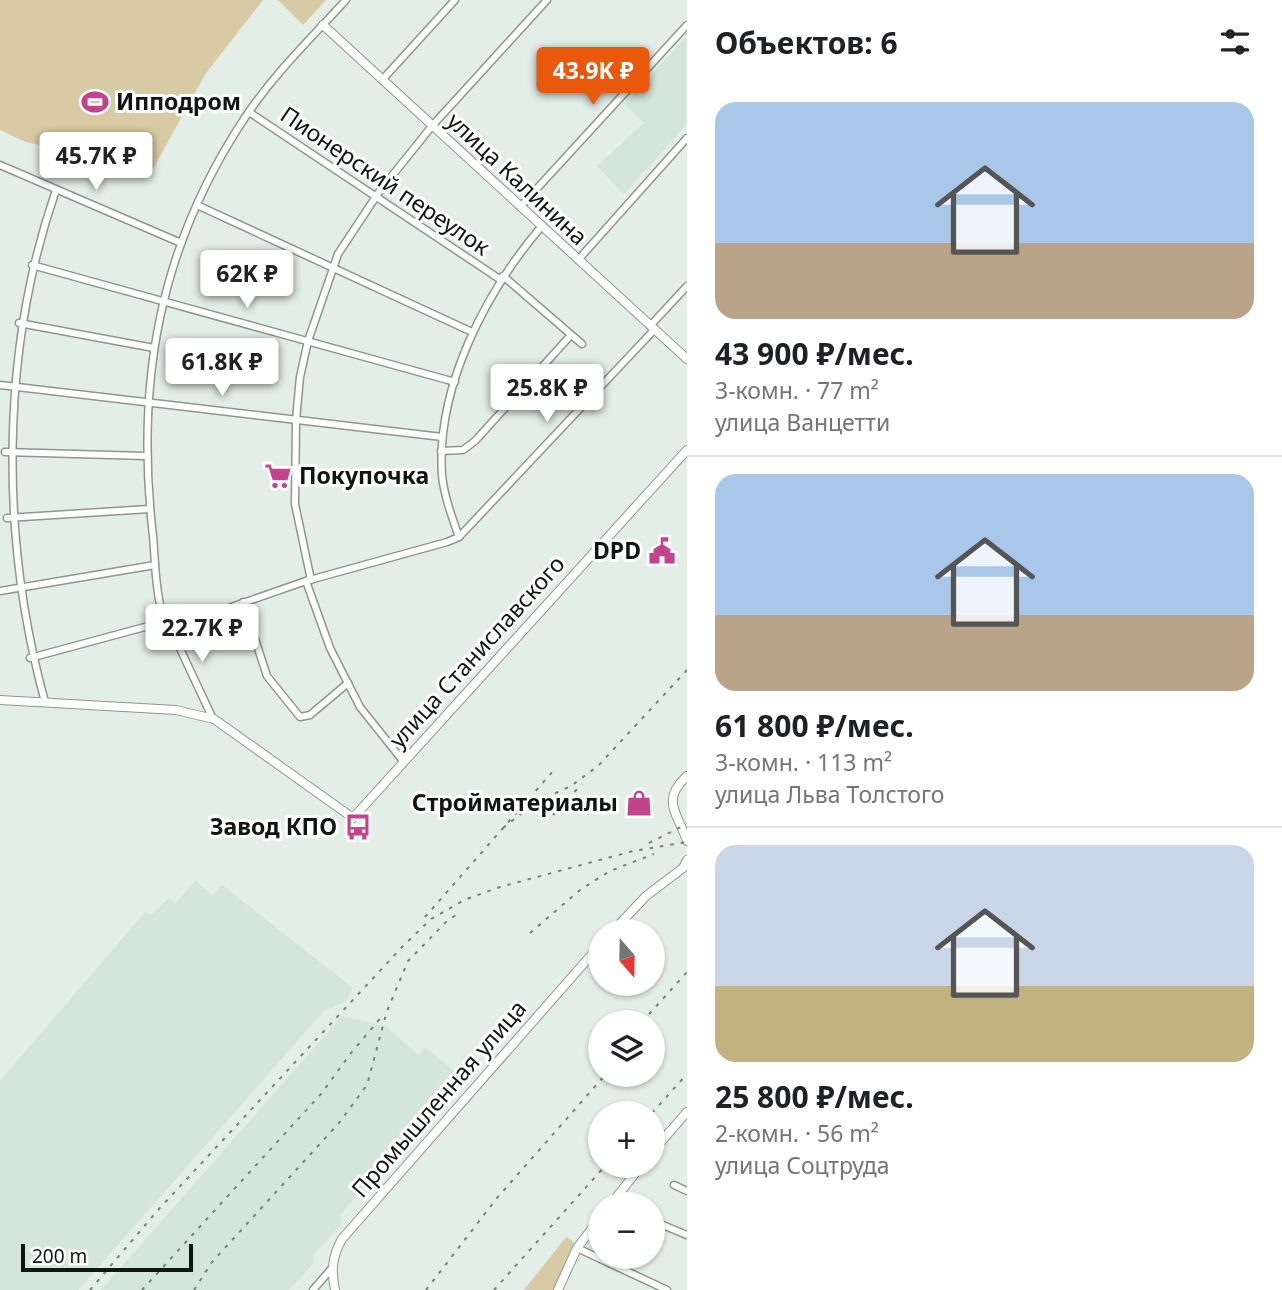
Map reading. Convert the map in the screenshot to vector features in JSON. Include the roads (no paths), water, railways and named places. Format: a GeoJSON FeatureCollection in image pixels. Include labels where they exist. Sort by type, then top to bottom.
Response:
{"type":"FeatureCollection","features":[{"type":"Feature","properties":{"kind":"main road","name":"улица Калинина"},"geometry":{"type":"LineString","coordinates":[[323,25],[687,359]]}},
{"type":"Feature","properties":{"kind":"main road","name":"улица Станиславского"},"geometry":{"type":"LineString","coordinates":[[214,719],[352,818],[687,450]]}},
{"type":"Feature","properties":{"kind":"main road"},"geometry":{"type":"LineString","coordinates":[[0,700],[176,710],[214,719]]}},
{"type":"Feature","properties":{"kind":"main road"},"geometry":{"type":"LineString","coordinates":[[687,776],[675,788],[671,804],[687,841]]}},
{"type":"Feature","properties":{"kind":"main road"},"geometry":{"type":"LineString","coordinates":[[624,919],[646,896],[683,868],[687,860]]}},
{"type":"Feature","properties":{"kind":"main road","name":"Промышленная улица"},"geometry":{"type":"LineString","coordinates":[[335,1290],[332,1268],[342,1239],[588,959]]}},
{"type":"Feature","properties":{"kind":"main road"},"geometry":{"type":"LineString","coordinates":[[665,1137],[687,1112]]}},
{"type":"Feature","properties":{"kind":"main road"},"geometry":{"type":"LineString","coordinates":[[620,1192],[631,1178]]}},
{"type":"Feature","properties":{"kind":"main road"},"geometry":{"type":"LineString","coordinates":[[558,1290],[577,1248],[588,1234]]}},
{"type":"Feature","properties":{"kind":"street"},"geometry":{"type":"LineString","coordinates":[[214,719],[160,606],[146,456],[147,403],[154,348],[163,301],[181,243],[216,166],[249,111],[288,61],[346,0]]}},
{"type":"Feature","properties":{"kind":"street"},"geometry":{"type":"LineString","coordinates":[[382,80],[455,0]]}},
{"type":"Feature","properties":{"kind":"street"},"geometry":{"type":"LineString","coordinates":[[402,761],[360,707],[330,648],[309,581],[295,503],[296,420],[300,377],[308,341],[338,254],[376,197],[432,126],[547,0]]}},
{"type":"Feature","properties":{"kind":"street"},"geometry":{"type":"LineString","coordinates":[[520,207],[687,25]]}},
{"type":"Feature","properties":{"kind":"street","name":"Пионерский переулок"},"geometry":{"type":"LineString","coordinates":[[249,111],[502,278],[582,344]]}},
{"type":"Feature","properties":{"kind":"street"},"geometry":{"type":"LineString","coordinates":[[578,260],[687,138]]}},
{"type":"Feature","properties":{"kind":"street"},"geometry":{"type":"LineString","coordinates":[[0,165],[181,243]]}},
{"type":"Feature","properties":{"kind":"street"},"geometry":{"type":"LineString","coordinates":[[45,702],[30,658],[15,589],[7,518],[5,452],[9,387],[19,323],[32,265],[56,190]]}},
{"type":"Feature","properties":{"kind":"street"},"geometry":{"type":"LineString","coordinates":[[197,205],[472,331]]}},
{"type":"Feature","properties":{"kind":"street"},"geometry":{"type":"LineString","coordinates":[[459,537],[442,478],[441,451],[455,382],[472,331],[502,278],[541,227]]}},
{"type":"Feature","properties":{"kind":"street"},"geometry":{"type":"LineString","coordinates":[[32,265],[455,382]]}},
{"type":"Feature","properties":{"kind":"street"},"geometry":{"type":"LineString","coordinates":[[171,628],[309,581],[459,537],[652,328],[687,286]]}},
{"type":"Feature","properties":{"kind":"street"},"geometry":{"type":"LineString","coordinates":[[19,323],[154,348]]}},
{"type":"Feature","properties":{"kind":"street"},"geometry":{"type":"LineString","coordinates":[[441,451],[463,450],[475,441],[571,335]]}},
{"type":"Feature","properties":{"kind":"street"},"geometry":{"type":"LineString","coordinates":[[0,386],[442,438]]}},
{"type":"Feature","properties":{"kind":"street"},"geometry":{"type":"LineString","coordinates":[[5,452],[146,456]]}},
{"type":"Feature","properties":{"kind":"street"},"geometry":{"type":"LineString","coordinates":[[7,518],[149,509]]}},
{"type":"Feature","properties":{"kind":"street"},"geometry":{"type":"LineString","coordinates":[[0,591],[155,565]]}},
{"type":"Feature","properties":{"kind":"street"},"geometry":{"type":"LineString","coordinates":[[243,602],[267,676],[300,717],[310,715],[348,683]]}},
{"type":"Feature","properties":{"kind":"street"},"geometry":{"type":"LineString","coordinates":[[30,658],[167,621]]}},
{"type":"Feature","properties":{"kind":"street"},"geometry":{"type":"LineString","coordinates":[[674,1185],[687,1191]]}},
{"type":"Feature","properties":{"kind":"street"},"geometry":{"type":"LineString","coordinates":[[665,1226],[687,1234]]}},
{"type":"Feature","properties":{"kind":"street"},"geometry":{"type":"LineString","coordinates":[[577,1248],[667,1290]]}},
{"type":"Feature","properties":{"kind":"street"},"geometry":{"type":"LineString","coordinates":[[313,1290],[332,1268]]}},
{"type":"Feature","properties":{"kind":"railway"},"geometry":{"type":"LineString","coordinates":[[503,828],[536,802],[571,786],[598,766],[687,670]]}},
{"type":"Feature","properties":{"kind":"railway"},"geometry":{"type":"LineString","coordinates":[[425,917],[554,770]]}},
{"type":"Feature","properties":{"kind":"railway"},"geometry":{"type":"LineString","coordinates":[[553,815],[582,784]]}},
{"type":"Feature","properties":{"kind":"railway"},"geometry":{"type":"LineString","coordinates":[[649,843],[687,824]]}},
{"type":"Feature","properties":{"kind":"railway"},"geometry":{"type":"LineString","coordinates":[[90,1290],[158,1210],[431,919],[464,900],[500,887],[633,851],[687,842]]}},
{"type":"Feature","properties":{"kind":"railway"},"geometry":{"type":"LineString","coordinates":[[530,933],[580,890],[610,871],[654,854]]}},
{"type":"Feature","properties":{"kind":"railway"},"geometry":{"type":"LineString","coordinates":[[194,1290],[212,1262],[339,1123],[367,1085],[387,1011],[408,961],[448,920],[461,912]]}},
{"type":"Feature","properties":{"kind":"railway"},"geometry":{"type":"LineString","coordinates":[[653,1010],[687,972]]}},
{"type":"Feature","properties":{"kind":"railway"},"geometry":{"type":"LineString","coordinates":[[142,1290],[321,1094],[384,1014]]}},
{"type":"Feature","properties":{"kind":"railway"},"geometry":{"type":"LineString","coordinates":[[663,1101],[687,1074]]}},
{"type":"Feature","properties":{"kind":"railway"},"geometry":{"type":"LineString","coordinates":[[426,1290],[497,1198],[595,1087]]}},
{"type":"Feature","properties":{"kind":"railway"},"geometry":{"type":"LineString","coordinates":[[494,1290],[594,1178]]}},
{"type":"Feature","properties":{"kind":"place","name":"Ипподром"},"geometry":{"type":"Point","coordinates":[95,102]}},
{"type":"Feature","properties":{"kind":"place","name":"Покупочка"},"geometry":{"type":"Point","coordinates":[278,476]}},
{"type":"Feature","properties":{"kind":"place","name":"DPD"},"geometry":{"type":"Point","coordinates":[662,551]}},
{"type":"Feature","properties":{"kind":"place","name":"Стройматериалы"},"geometry":{"type":"Point","coordinates":[639,803]}},
{"type":"Feature","properties":{"kind":"place","name":"Завод КПО"},"geometry":{"type":"Point","coordinates":[358,827]}}]}
